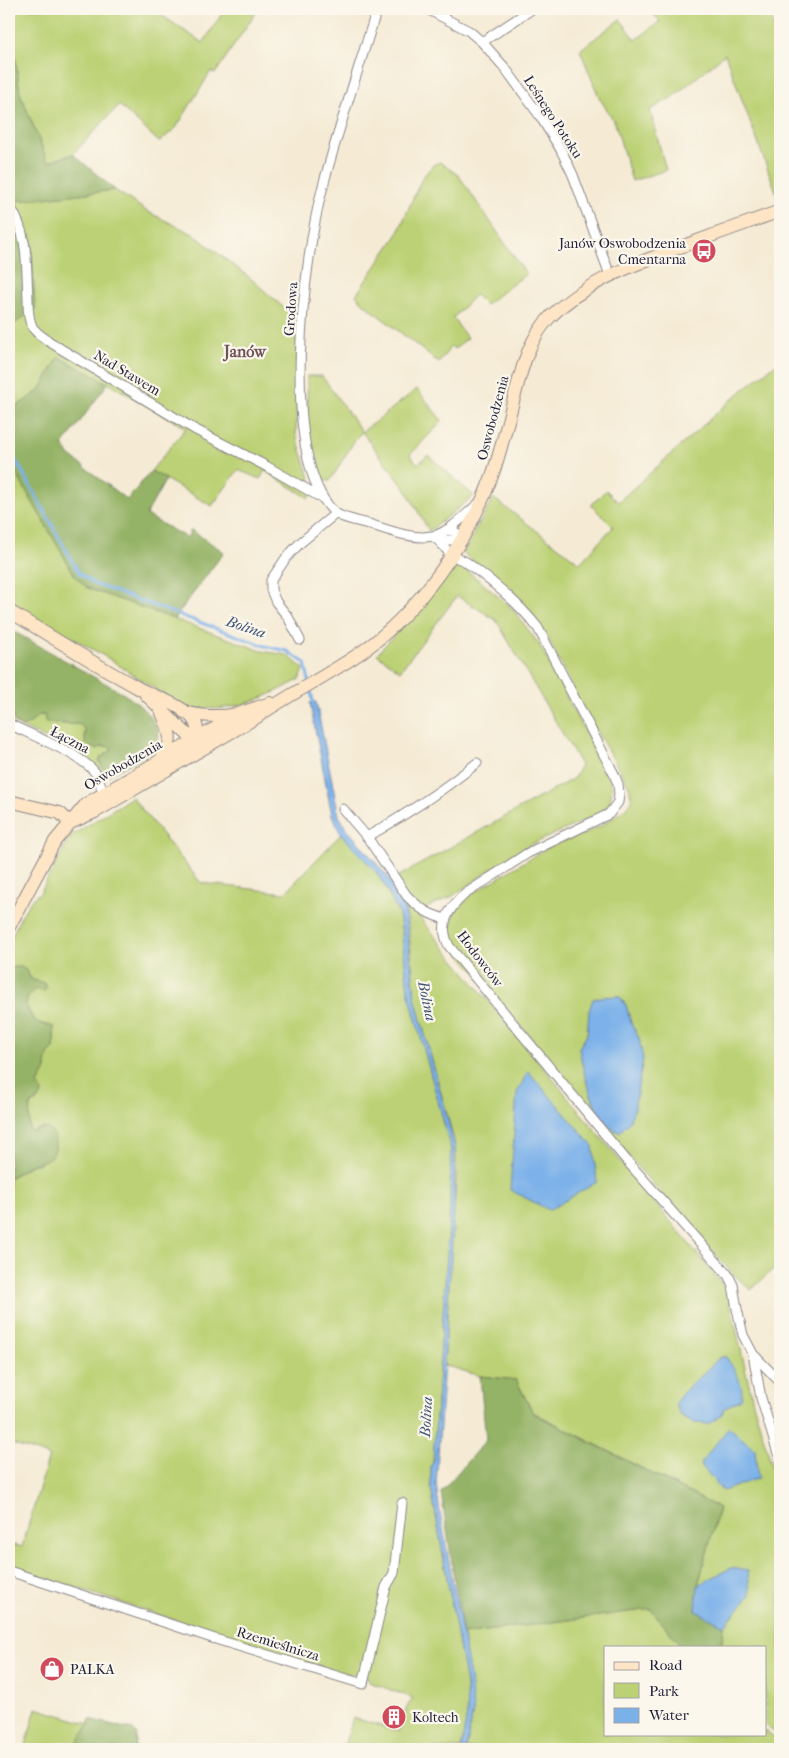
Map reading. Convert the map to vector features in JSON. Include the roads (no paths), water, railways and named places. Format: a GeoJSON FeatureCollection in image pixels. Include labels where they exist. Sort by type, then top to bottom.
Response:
{"type":"FeatureCollection","features":[{"type":"Feature","properties":{"kind":"street","name":"Grodowa"},"geometry":{"type":"LineString","coordinates":[[335,514],[322,498],[304,443],[300,412],[304,301],[312,239],[323,187],[377,9]]}},
{"type":"Feature","properties":{"kind":"street","name":"Leśnego Potoku"},"geometry":{"type":"LineString","coordinates":[[427,9],[469,32],[482,42],[505,68],[540,116],[561,150],[573,175],[610,275]]}},
{"type":"Feature","properties":{"kind":"street"},"geometry":{"type":"LineString","coordinates":[[482,42],[532,9]]}},
{"type":"Feature","properties":{"kind":"street","name":"Nad Stawem"},"geometry":{"type":"LineString","coordinates":[[9,205],[21,226],[25,241],[28,310],[32,327],[44,338],[61,349],[194,429],[266,466],[322,498]]}},
{"type":"Feature","properties":{"kind":"street","name":"Oswobodzenia"},"geometry":{"type":"LineString","coordinates":[[70,823],[94,812],[215,742],[257,717],[282,699],[360,653],[386,634],[417,602],[435,580],[451,555],[482,500],[492,478],[529,347],[548,319],[560,308],[585,289],[610,275],[664,253],[780,211]]}},
{"type":"Feature","properties":{"kind":"street"},"geometry":{"type":"LineString","coordinates":[[436,538],[482,500]]}},
{"type":"Feature","properties":{"kind":"street"},"geometry":{"type":"LineString","coordinates":[[300,640],[288,617],[276,602],[271,580],[286,558],[300,543],[335,514],[415,536],[460,540],[456,533],[446,530]]}},
{"type":"Feature","properties":{"kind":"street"},"geometry":{"type":"LineString","coordinates":[[436,538],[451,555]]}},
{"type":"Feature","properties":{"kind":"street","name":"Hodowców"},"geometry":{"type":"LineString","coordinates":[[451,555],[464,561],[510,598],[527,614],[538,628],[614,774],[619,794],[618,802],[609,814],[528,852],[466,894],[457,902],[446,919],[445,937],[449,946],[627,1161],[728,1275],[733,1285],[743,1335],[753,1354],[780,1382]]}},
{"type":"Feature","properties":{"kind":"street"},"geometry":{"type":"LineString","coordinates":[[9,612],[184,712],[195,722],[198,733],[196,740]]}},
{"type":"Feature","properties":{"kind":"street"},"geometry":{"type":"LineString","coordinates":[[140,688],[160,710],[190,737],[202,742],[215,742]]}},
{"type":"Feature","properties":{"kind":"street","name":"Oswobodzenia"},"geometry":{"type":"LineString","coordinates":[[184,712],[198,715],[226,716],[282,699]]}},
{"type":"Feature","properties":{"kind":"street"},"geometry":{"type":"LineString","coordinates":[[159,761],[168,750],[170,740],[169,730],[160,710]]}},
{"type":"Feature","properties":{"kind":"street","name":"Oswobodzenia"},"geometry":{"type":"LineString","coordinates":[[9,927],[55,841],[86,804],[241,713]]}},
{"type":"Feature","properties":{"kind":"street","name":"Łączna"},"geometry":{"type":"LineString","coordinates":[[9,724],[88,765],[98,777],[102,794]]}},
{"type":"Feature","properties":{"kind":"street","name":"Oswobodzenia"},"geometry":{"type":"LineString","coordinates":[[182,760],[193,748],[196,740]]}},
{"type":"Feature","properties":{"kind":"street"},"geometry":{"type":"LineString","coordinates":[[366,836],[403,816],[477,763]]}},
{"type":"Feature","properties":{"kind":"street"},"geometry":{"type":"LineString","coordinates":[[9,801],[51,810],[60,814],[70,823]]}},
{"type":"Feature","properties":{"kind":"street"},"geometry":{"type":"LineString","coordinates":[[342,809],[366,836],[407,896],[432,916],[446,919]]}},
{"type":"Feature","properties":{"kind":"street","name":"Hodowców"},"geometry":{"type":"LineString","coordinates":[[753,1354],[761,1398],[780,1460]]}},
{"type":"Feature","properties":{"kind":"street","name":"Rzemieślnicza"},"geometry":{"type":"LineString","coordinates":[[9,1571],[212,1638],[362,1684],[386,1587],[394,1573],[402,1503]]}},
{"type":"Feature","properties":{"kind":"water"},"geometry":{"type":"Polygon","coordinates":[[[316,702],[339,816],[347,829],[388,877],[405,911],[415,998],[455,1147],[454,1209],[436,1485],[470,1676],[473,1711],[466,1749],[461,1749],[467,1715],[466,1684],[431,1488],[431,1466],[433,1462],[450,1212],[451,1149],[408,990],[399,914],[376,872],[341,834],[332,815],[310,703],[316,702]]]}},
{"type":"Feature","properties":{"kind":"water"},"geometry":{"type":"Polygon","coordinates":[[[619,996],[626,1005],[631,1023],[639,1038],[643,1059],[634,1110],[629,1122],[620,1132],[611,1128],[604,1120],[593,1101],[579,1048],[587,1035],[589,1011],[593,999],[619,996]]]}},
{"type":"Feature","properties":{"kind":"water"},"geometry":{"type":"Polygon","coordinates":[[[528,1071],[593,1146],[597,1182],[549,1210],[510,1190],[517,1093],[528,1071]]]}},
{"type":"Feature","properties":{"kind":"water"},"geometry":{"type":"Polygon","coordinates":[[[721,1357],[726,1357],[738,1377],[742,1394],[741,1399],[724,1408],[722,1415],[708,1424],[694,1423],[680,1415],[675,1404],[685,1390],[721,1357]]]}},
{"type":"Feature","properties":{"kind":"water"},"geometry":{"type":"Polygon","coordinates":[[[729,1427],[755,1450],[758,1478],[723,1491],[700,1464],[729,1427]]]}},
{"type":"Feature","properties":{"kind":"water"},"geometry":{"type":"Polygon","coordinates":[[[731,1568],[748,1571],[750,1595],[724,1626],[696,1611],[698,1585],[731,1568]]]}},
{"type":"Feature","properties":{"kind":"waterway","name":"Bolina"},"geometry":{"type":"LineString","coordinates":[[9,448],[79,573],[94,584],[265,646],[287,651],[305,663],[309,681]]}},
{"type":"Feature","properties":{"kind":"waterway","name":"Bolina"},"geometry":{"type":"LineString","coordinates":[[310,687],[314,705]]}},
{"type":"Feature","properties":{"kind":"place","name":"Janów Oswobodzenia Cmentarna"},"geometry":{"type":"Point","coordinates":[704,251]}},
{"type":"Feature","properties":{"kind":"place","name":"PALKA"},"geometry":{"type":"Point","coordinates":[52,1669]}},
{"type":"Feature","properties":{"kind":"place","name":"Koltech"},"geometry":{"type":"Point","coordinates":[394,1717]}},
{"type":"Feature","properties":{"kind":"district","name":"Janów"},"geometry":{"type":"Point","coordinates":[245,351]}}]}
